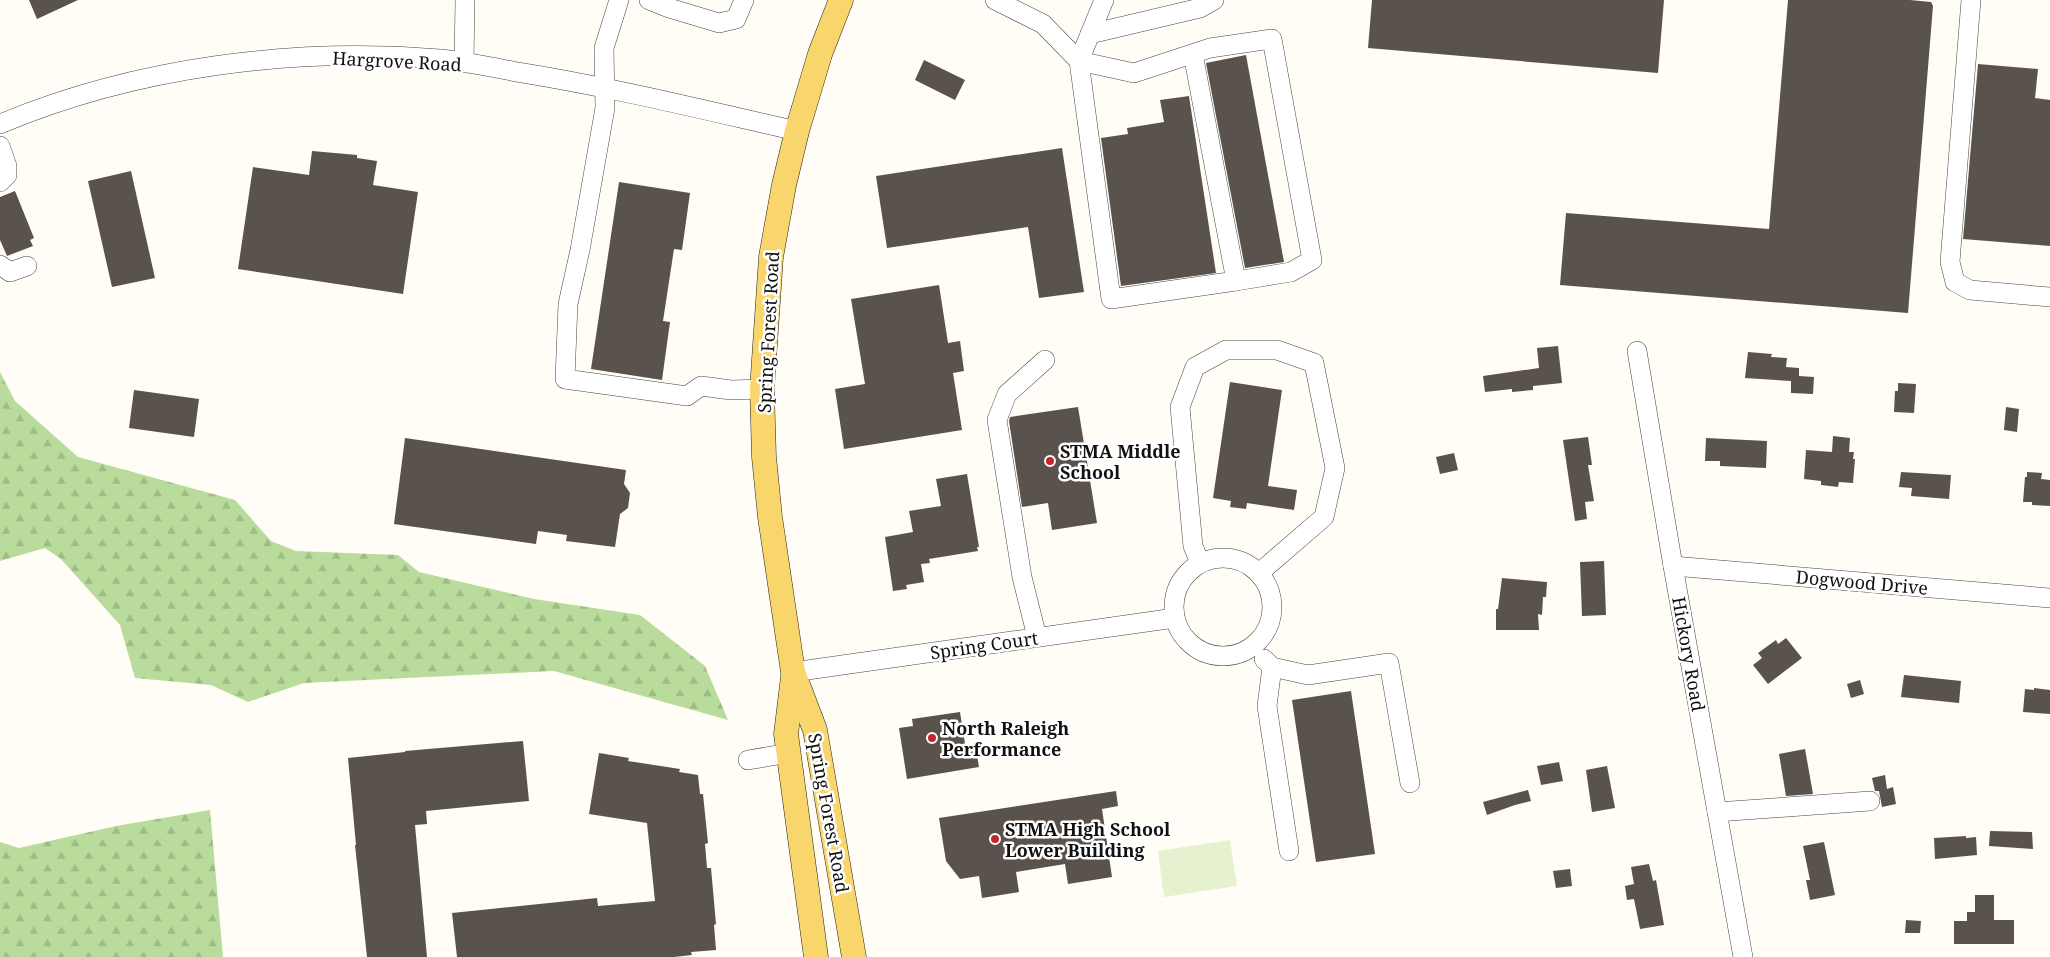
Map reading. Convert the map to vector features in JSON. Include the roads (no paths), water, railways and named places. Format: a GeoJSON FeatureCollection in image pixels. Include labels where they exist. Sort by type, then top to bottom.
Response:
{"type":"FeatureCollection","features":[{"type":"Feature","properties":{"kind":"main road","name":"Spring Forest Road"},"geometry":{"type":"LineString","coordinates":[[841,0],[820,54],[797,131],[784,185],[771,257],[762,390],[764,457],[770,517],[793,672],[815,730],[854,957]]}},
{"type":"Feature","properties":{"kind":"main road","name":"Spring Forest Road"},"geometry":{"type":"LineString","coordinates":[[793,672],[786,734],[816,957]]}},
{"type":"Feature","properties":{"kind":"street"},"geometry":{"type":"LineString","coordinates":[[464,63],[465,0]]}},
{"type":"Feature","properties":{"kind":"street"},"geometry":{"type":"LineString","coordinates":[[619,0],[604,48],[605,108],[580,250],[568,304],[565,379],[687,396],[701,386],[731,390],[762,390]]}},
{"type":"Feature","properties":{"kind":"street"},"geometry":{"type":"LineString","coordinates":[[650,0],[718,24],[736,19],[744,0]]}},
{"type":"Feature","properties":{"kind":"street"},"geometry":{"type":"LineString","coordinates":[[995,0],[1043,24],[1079,62],[1134,73],[1210,48],[1272,40],[1312,260],[1291,272],[1111,298],[1079,62],[1104,0]]}},
{"type":"Feature","properties":{"kind":"street"},"geometry":{"type":"LineString","coordinates":[[1090,34],[1200,8],[1214,0]]}},
{"type":"Feature","properties":{"kind":"street"},"geometry":{"type":"LineString","coordinates":[[1971,0],[1950,262],[1955,282],[1970,290],[2050,297]]}},
{"type":"Feature","properties":{"kind":"street"},"geometry":{"type":"LineString","coordinates":[[1193,54],[1236,281]]}},
{"type":"Feature","properties":{"kind":"street","name":"Hargrove Road"},"geometry":{"type":"LineString","coordinates":[[0,124],[42,107],[82,94],[153,76],[297,58],[362,56],[442,59],[553,78],[797,131]]}},
{"type":"Feature","properties":{"kind":"street"},"geometry":{"type":"LineString","coordinates":[[0,146],[7,166],[7,176],[0,182]]}},
{"type":"Feature","properties":{"kind":"street"},"geometry":{"type":"LineString","coordinates":[[0,265],[10,272],[27,266]]}},
{"type":"Feature","properties":{"kind":"street"},"geometry":{"type":"LineString","coordinates":[[1196,555],[1232,558],[1247,563],[1260,573],[1269,587],[1273,603],[1271,620],[1265,635],[1254,647],[1239,655],[1222,657],[1206,654],[1192,646],[1181,633],[1175,618],[1174,602],[1178,586],[1196,555],[1180,407],[1195,367],[1226,350],[1276,350],[1314,363],[1335,468],[1324,517],[1260,573]]}},
{"type":"Feature","properties":{"kind":"street","name":"Hickory Road"},"geometry":{"type":"LineString","coordinates":[[1637,351],[1673,566],[1743,957]]}},
{"type":"Feature","properties":{"kind":"street"},"geometry":{"type":"LineString","coordinates":[[1037,637],[1022,576],[997,420],[1007,394],[1045,360]]}},
{"type":"Feature","properties":{"kind":"street","name":"Dogwood Drive"},"geometry":{"type":"LineString","coordinates":[[1673,566],[2050,598]]}},
{"type":"Feature","properties":{"kind":"street","name":"Spring Court"},"geometry":{"type":"LineString","coordinates":[[793,672],[1175,618]]}},
{"type":"Feature","properties":{"kind":"street"},"geometry":{"type":"LineString","coordinates":[[1254,647],[1272,668],[1308,675],[1389,663],[1410,784]]}},
{"type":"Feature","properties":{"kind":"street"},"geometry":{"type":"LineString","coordinates":[[1272,668],[1267,706],[1289,851]]}},
{"type":"Feature","properties":{"kind":"street"},"geometry":{"type":"LineString","coordinates":[[748,760],[789,753]]}},
{"type":"Feature","properties":{"kind":"street"},"geometry":{"type":"LineString","coordinates":[[1717,812],[1870,801]]}},
{"type":"Feature","properties":{"kind":"place","name":"STMA Middle School"},"geometry":{"type":"Point","coordinates":[1050,461]}},
{"type":"Feature","properties":{"kind":"place","name":"North Raleigh Performance"},"geometry":{"type":"Point","coordinates":[932,738]}},
{"type":"Feature","properties":{"kind":"place","name":"STMA High School Lower Building"},"geometry":{"type":"Point","coordinates":[995,839]}}]}
